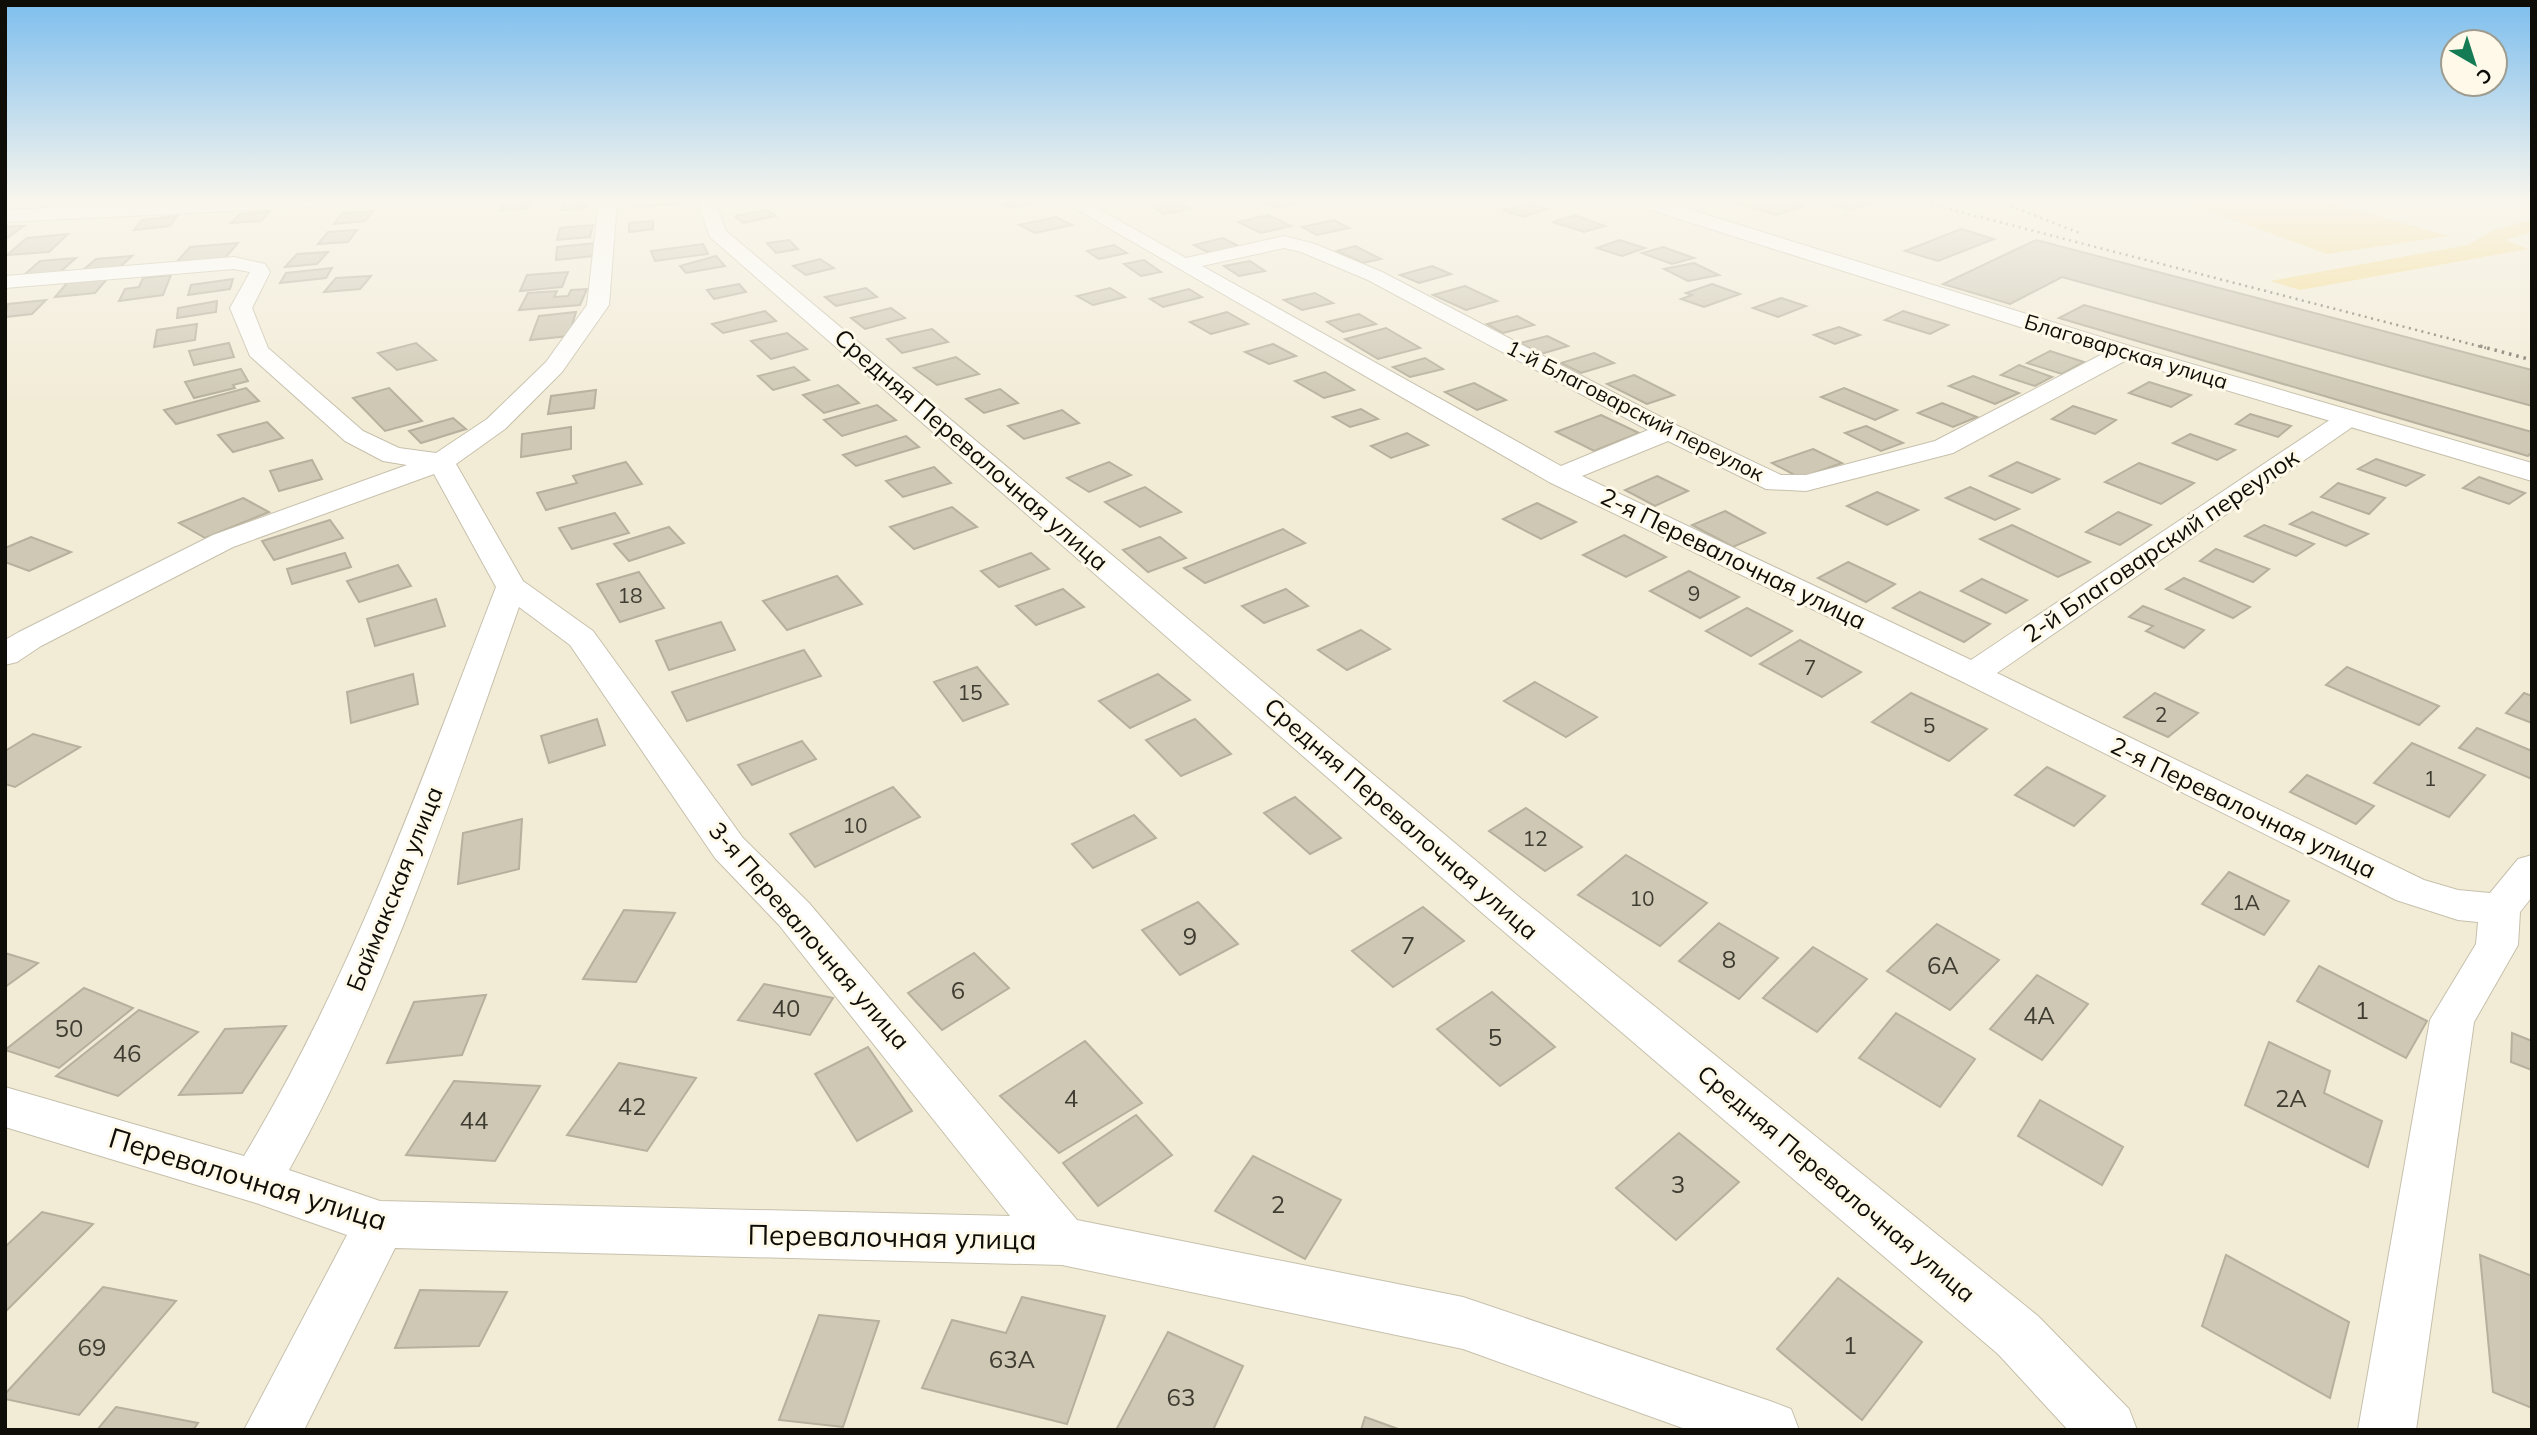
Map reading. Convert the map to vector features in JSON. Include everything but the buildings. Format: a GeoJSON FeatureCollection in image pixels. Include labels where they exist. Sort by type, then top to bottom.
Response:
{"type":"FeatureCollection","features":[{"type":"Feature","properties":{"kind":"street"},"geometry":{"type":"LineString","coordinates":[[5,282],[174,268]]}},
{"type":"Feature","properties":{"kind":"street"},"geometry":{"type":"LineString","coordinates":[[255,268],[260,272],[241,308],[258,351],[354,436],[393,455],[441,462]]}},
{"type":"Feature","properties":{"kind":"street"},"geometry":{"type":"LineString","coordinates":[[5,654],[223,541],[441,462],[496,424],[554,367],[598,305],[602,268]]}},
{"type":"Feature","properties":{"kind":"street","name":"Средняя Перевалочная улица"},"geometry":{"type":"LineString","coordinates":[[758,268],[1503,907],[2018,1335],[2108,1430]]}},
{"type":"Feature","properties":{"kind":"street","name":"2-я Перевалочная улица"},"geometry":{"type":"LineString","coordinates":[[1191,268],[1559,476],[1973,674],[2410,890],[2458,905],[2500,909]]}},
{"type":"Feature","properties":{"kind":"street","name":"1-й Благоварский переулок"},"geometry":{"type":"LineString","coordinates":[[1356,268],[1669,431],[1776,483],[1806,483],[1944,447],[2124,352]]}},
{"type":"Feature","properties":{"kind":"street","name":"Благоварская улица"},"geometry":{"type":"LineString","coordinates":[[1856,268],[2124,352],[2532,472]]}},
{"type":"Feature","properties":{"kind":"street","name":"2-й Благоварский переулок"},"geometry":{"type":"LineString","coordinates":[[1973,674],[2349,418]]}},
{"type":"Feature","properties":{"kind":"street"},"geometry":{"type":"LineString","coordinates":[[1559,476],[1669,431]]}},
{"type":"Feature","properties":{"kind":"street","name":"3-я Перевалочная улица"},"geometry":{"type":"LineString","coordinates":[[441,462],[511,587],[582,638],[729,848],[794,915],[1062,1241]]}},
{"type":"Feature","properties":{"kind":"street","name":"Баймакская улица"},"geometry":{"type":"LineString","coordinates":[[256,1181],[292,1121],[377,945],[511,587]]}},
{"type":"Feature","properties":{"kind":"street"},"geometry":{"type":"LineString","coordinates":[[2387,1430],[2452,1020],[2497,946],[2500,909],[2532,869]]}},
{"type":"Feature","properties":{"kind":"street","name":"Перевалочная улица"},"geometry":{"type":"LineString","coordinates":[[5,1107],[256,1181],[380,1224],[1062,1241],[1463,1323],[1770,1430]]}},
{"type":"Feature","properties":{"kind":"street"},"geometry":{"type":"LineString","coordinates":[[273,1430],[380,1224]]}},
{"type":"Feature","properties":{"kind":"shaded area"},"geometry":{"type":"Polygon","coordinates":[[[2342,268],[2423,268],[2300,290],[2270,281],[2342,268]]]}},
{"type":"Feature","properties":{"kind":"railway"},"geometry":{"type":"LineString","coordinates":[[2177,268],[2486,348]]}},
{"type":"Feature","properties":{"kind":"railway"},"geometry":{"type":"LineString","coordinates":[[2480,346],[2532,360]]}}]}
